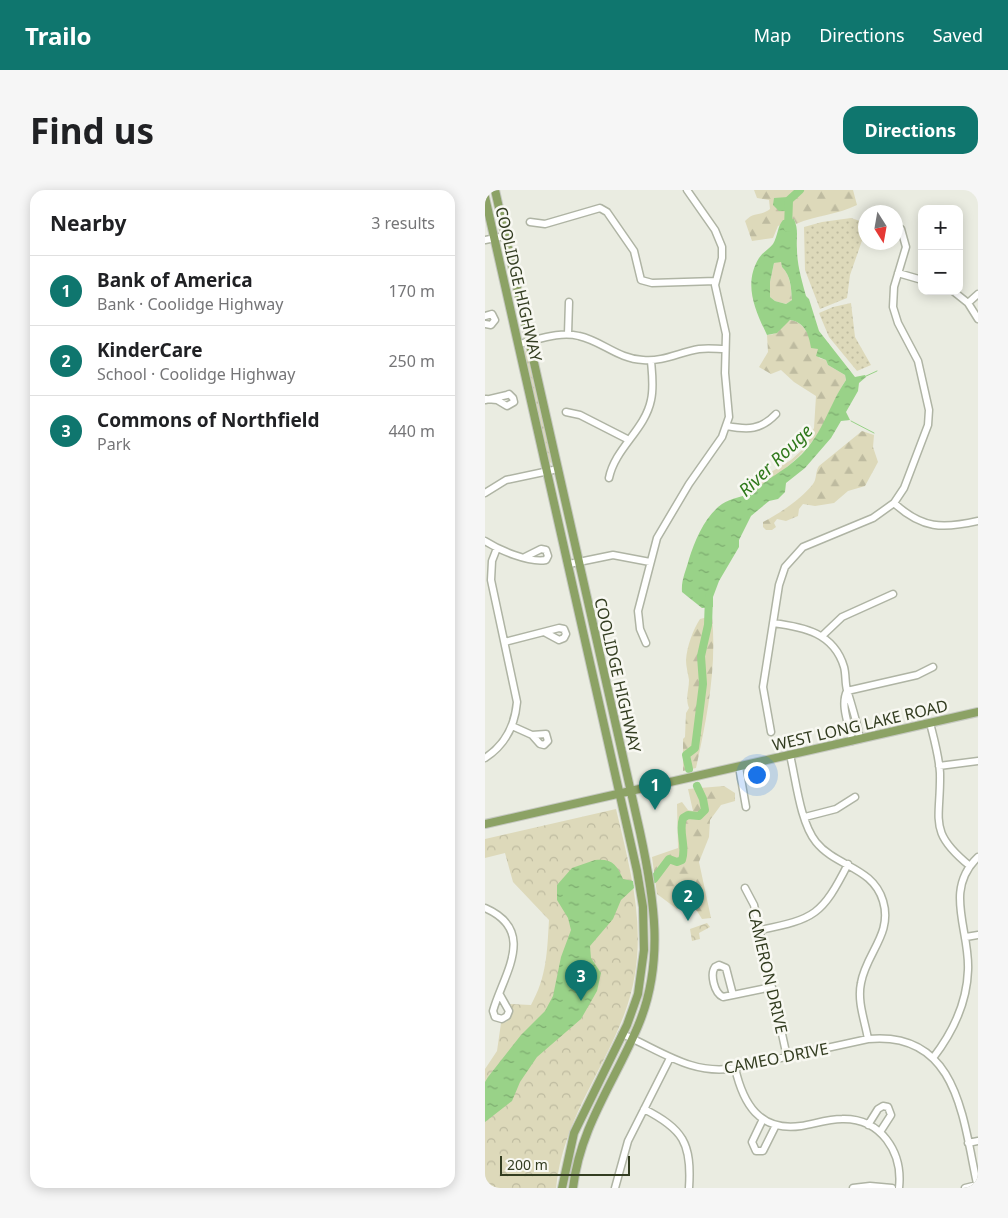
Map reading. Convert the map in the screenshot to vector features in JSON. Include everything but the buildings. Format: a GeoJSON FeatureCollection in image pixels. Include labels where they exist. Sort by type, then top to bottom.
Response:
{"type":"FeatureCollection","features":[{"type":"Feature","properties":{"kind":"main road","name":"COOLIDGE HIGHWAY"},"geometry":{"type":"LineString","coordinates":[[495,190],[631,791],[654,904],[655,948],[647,1000],[632,1038],[585,1134],[578,1158],[573,1188]]}},
{"type":"Feature","properties":{"kind":"main road","name":"COOLIDGE HIGHWAY"},"geometry":{"type":"LineString","coordinates":[[485,198],[569,564],[637,871],[643,907],[644,950],[638,994],[622,1034],[579,1122],[567,1159],[562,1188]]}},
{"type":"Feature","properties":{"kind":"main road","name":"WEST LONG LAKE ROAD"},"geometry":{"type":"LineString","coordinates":[[485,824],[978,712]]}},
{"type":"Feature","properties":{"kind":"main road"},"geometry":{"type":"LineString","coordinates":[[603,722],[608,725],[615,725]]}},
{"type":"Feature","properties":{"kind":"main road"},"geometry":{"type":"LineString","coordinates":[[607,736],[613,736],[619,742]]}},
{"type":"Feature","properties":{"kind":"main road"},"geometry":{"type":"LineString","coordinates":[[633,856],[638,860],[645,857]]}},
{"type":"Feature","properties":{"kind":"main road"},"geometry":{"type":"LineString","coordinates":[[637,871],[643,869],[648,872]]}},
{"type":"Feature","properties":{"kind":"street"},"geometry":{"type":"LineString","coordinates":[[646,643],[640,629],[638,611],[650,562],[661,530],[719,442],[727,426],[729,406],[725,373],[725,328],[716,282],[722,258],[721,242],[687,190]]}},
{"type":"Feature","properties":{"kind":"street"},"geometry":{"type":"LineString","coordinates":[[530,222],[545,224],[600,208],[607,212],[634,251],[640,277],[643,281],[652,283],[716,282]]}},
{"type":"Feature","properties":{"kind":"street"},"geometry":{"type":"LineString","coordinates":[[485,240],[505,236]]}},
{"type":"Feature","properties":{"kind":"street"},"geometry":{"type":"LineString","coordinates":[[771,732],[763,687],[783,571],[793,555],[813,542],[879,515],[894,503],[903,488],[925,435],[929,416],[918,361],[898,323],[893,307],[894,291],[906,248],[903,237]]}},
{"type":"Feature","properties":{"kind":"street"},"geometry":{"type":"LineString","coordinates":[[898,273],[918,279]]}},
{"type":"Feature","properties":{"kind":"street"},"geometry":{"type":"LineString","coordinates":[[969,303],[978,294]]}},
{"type":"Feature","properties":{"kind":"street"},"geometry":{"type":"LineString","coordinates":[[958,295],[969,303],[978,319]]}},
{"type":"Feature","properties":{"kind":"street"},"geometry":{"type":"LineString","coordinates":[[568,334],[569,302]]}},
{"type":"Feature","properties":{"kind":"street"},"geometry":{"type":"LineString","coordinates":[[485,316],[492,314],[495,320],[493,324],[485,324]]}},
{"type":"Feature","properties":{"kind":"street"},"geometry":{"type":"LineString","coordinates":[[519,344],[568,334],[587,338],[622,356],[651,361],[698,349],[725,349]]}},
{"type":"Feature","properties":{"kind":"street"},"geometry":{"type":"LineString","coordinates":[[609,478],[612,465],[645,416],[651,400],[651,361]]}},
{"type":"Feature","properties":{"kind":"street"},"geometry":{"type":"LineString","coordinates":[[566,412],[580,415],[629,440]]}},
{"type":"Feature","properties":{"kind":"street"},"geometry":{"type":"LineString","coordinates":[[727,426],[758,428],[776,414]]}},
{"type":"Feature","properties":{"kind":"street"},"geometry":{"type":"LineString","coordinates":[[485,493],[506,480],[558,468]]}},
{"type":"Feature","properties":{"kind":"street"},"geometry":{"type":"LineString","coordinates":[[894,503],[919,521],[935,526],[951,526],[978,521]]}},
{"type":"Feature","properties":{"kind":"street"},"geometry":{"type":"LineString","coordinates":[[485,541],[497,548],[525,557]]}},
{"type":"Feature","properties":{"kind":"street"},"geometry":{"type":"LineString","coordinates":[[485,758],[503,742],[512,726],[516,711],[516,693],[491,574],[493,557],[497,548]]}},
{"type":"Feature","properties":{"kind":"street"},"geometry":{"type":"LineString","coordinates":[[569,564],[619,555],[650,562]]}},
{"type":"Feature","properties":{"kind":"street"},"geometry":{"type":"LineString","coordinates":[[823,636],[842,617],[893,594]]}},
{"type":"Feature","properties":{"kind":"street"},"geometry":{"type":"LineString","coordinates":[[773,623],[805,628],[823,636],[834,647],[841,660],[847,691],[844,697],[844,704],[856,740]]}},
{"type":"Feature","properties":{"kind":"street"},"geometry":{"type":"LineString","coordinates":[[505,642],[546,633]]}},
{"type":"Feature","properties":{"kind":"street"},"geometry":{"type":"LineString","coordinates":[[847,691],[917,675],[933,668]]}},
{"type":"Feature","properties":{"kind":"street"},"geometry":{"type":"LineString","coordinates":[[930,723],[939,766],[937,817],[940,831],[949,848],[970,866]]}},
{"type":"Feature","properties":{"kind":"street"},"geometry":{"type":"LineString","coordinates":[[512,726],[532,734]]}},
{"type":"Feature","properties":{"kind":"street"},"geometry":{"type":"LineString","coordinates":[[790,755],[805,817],[817,844],[867,876],[883,899],[885,912],[883,935],[864,970],[860,987],[860,999],[868,1039]]}},
{"type":"Feature","properties":{"kind":"street"},"geometry":{"type":"LineString","coordinates":[[939,766],[978,761]]}},
{"type":"Feature","properties":{"kind":"street"},"geometry":{"type":"LineString","coordinates":[[739,767],[746,807]]}},
{"type":"Feature","properties":{"kind":"street"},"geometry":{"type":"LineString","coordinates":[[805,817],[841,807],[855,797]]}},
{"type":"Feature","properties":{"kind":"street"},"geometry":{"type":"LineString","coordinates":[[933,1058],[952,1029],[964,1000],[969,972],[966,937],[959,898],[962,881],[970,866],[978,857]]}},
{"type":"Feature","properties":{"kind":"street"},"geometry":{"type":"LineString","coordinates":[[760,930],[796,922],[818,912],[829,900],[847,864]]}},
{"type":"Feature","properties":{"kind":"street","name":"CAMERON DRIVE"},"geometry":{"type":"LineString","coordinates":[[745,888],[754,905],[787,1057]]}},
{"type":"Feature","properties":{"kind":"street"},"geometry":{"type":"LineString","coordinates":[[485,908],[505,921],[514,941],[513,956],[500,995]]}},
{"type":"Feature","properties":{"kind":"street"},"geometry":{"type":"LineString","coordinates":[[966,937],[978,935]]}},
{"type":"Feature","properties":{"kind":"street"},"geometry":{"type":"LineString","coordinates":[[733,995],[726,968],[721,965],[715,966],[712,973],[717,992],[723,997],[733,995],[772,987]]}},
{"type":"Feature","properties":{"kind":"street","name":"CAMEO DRIVE"},"geometry":{"type":"LineString","coordinates":[[622,1034],[670,1058],[701,1068],[735,1068],[868,1039],[902,1041],[915,1046],[933,1058],[945,1071],[955,1088],[977,1187]]}},
{"type":"Feature","properties":{"kind":"street"},"geometry":{"type":"LineString","coordinates":[[615,1188],[626,1147],[670,1058]]}},
{"type":"Feature","properties":{"kind":"street"},"geometry":{"type":"LineString","coordinates":[[735,1068],[743,1097],[751,1109],[763,1119],[776,1125],[798,1127],[842,1119],[868,1125],[880,1132],[888,1141],[897,1157],[900,1169],[899,1188]]}},
{"type":"Feature","properties":{"kind":"street"},"geometry":{"type":"LineString","coordinates":[[868,1125],[878,1109],[883,1106],[888,1107],[891,1115],[880,1132]]}},
{"type":"Feature","properties":{"kind":"street"},"geometry":{"type":"LineString","coordinates":[[644,1109],[670,1123],[684,1140],[690,1162],[689,1188]]}},
{"type":"Feature","properties":{"kind":"street"},"geometry":{"type":"LineString","coordinates":[[763,1119],[752,1142],[757,1151],[763,1151],[766,1148],[776,1125]]}},
{"type":"Feature","properties":{"kind":"street"},"geometry":{"type":"LineString","coordinates":[[968,1143],[978,1141]]}},
{"type":"Feature","properties":{"kind":"street"},"geometry":{"type":"LineString","coordinates":[[853,1188],[870,1186],[892,1188]]}},
{"type":"Feature","properties":{"kind":"street"},"geometry":{"type":"LineString","coordinates":[[965,1188],[977,1187]]}},
{"type":"Feature","properties":{"kind":"green space"},"geometry":{"type":"Polygon","coordinates":[[[754,190],[853,190],[857,205],[796,224],[794,219],[778,226],[773,238],[752,241],[745,221],[770,209],[769,200],[757,198],[754,190]]]}},
{"type":"Feature","properties":{"kind":"green space"},"geometry":{"type":"Polygon","coordinates":[[[851,218],[858,220],[859,250],[850,275],[847,298],[820,309],[805,270],[804,227],[822,222],[851,218]]]}},
{"type":"Feature","properties":{"kind":"green space"},"geometry":{"type":"Polygon","coordinates":[[[781,261],[782,267],[789,278],[791,291],[792,300],[786,304],[775,301],[770,297],[770,282],[774,263],[781,261]]]}},
{"type":"Feature","properties":{"kind":"green space"},"geometry":{"type":"Polygon","coordinates":[[[851,303],[855,337],[871,365],[857,371],[829,337],[819,313],[833,307],[851,303]]]}},
{"type":"Feature","properties":{"kind":"green space"},"geometry":{"type":"Polygon","coordinates":[[[790,320],[803,327],[818,349],[819,358],[826,360],[828,365],[845,375],[846,380],[824,424],[801,454],[773,479],[752,493],[746,492],[746,487],[791,460],[802,450],[814,428],[816,396],[794,382],[781,370],[771,374],[759,367],[768,352],[767,335],[777,332],[790,320]]]}},
{"type":"Feature","properties":{"kind":"green space"},"geometry":{"type":"Polygon","coordinates":[[[526,350],[552,459],[551,463],[548,461],[524,354],[526,350]]]}},
{"type":"Feature","properties":{"kind":"green space"},"geometry":{"type":"Polygon","coordinates":[[[862,431],[874,435],[873,447],[878,462],[865,486],[848,491],[834,503],[815,506],[803,504],[799,509],[798,516],[786,521],[777,519],[774,523],[776,527],[772,530],[766,530],[763,527],[763,522],[789,506],[808,490],[814,482],[819,466],[862,431]]]}},
{"type":"Feature","properties":{"kind":"green space"},"geometry":{"type":"Polygon","coordinates":[[[712,616],[712,674],[704,730],[696,768],[683,771],[683,739],[685,737],[686,713],[689,708],[687,701],[689,680],[686,663],[687,655],[691,638],[700,619],[712,616]]]}},
{"type":"Feature","properties":{"kind":"green space"},"geometry":{"type":"Polygon","coordinates":[[[724,786],[735,793],[735,801],[721,805],[710,820],[709,837],[699,862],[711,918],[702,919],[697,911],[690,906],[677,909],[657,894],[652,857],[678,848],[677,804],[682,802],[688,810],[693,811],[688,789],[724,786]]]}},
{"type":"Feature","properties":{"kind":"green space"},"geometry":{"type":"Polygon","coordinates":[[[616,809],[633,887],[638,937],[637,963],[624,1015],[566,1141],[556,1188],[485,1188],[485,1069],[497,1051],[501,1023],[506,1022],[511,1016],[510,1004],[531,1005],[536,994],[545,964],[549,920],[513,882],[505,853],[485,858],[485,839],[616,809]]]}},
{"type":"Feature","properties":{"kind":"green space"},"geometry":{"type":"Polygon","coordinates":[[[707,923],[710,927],[699,933],[700,939],[692,941],[690,929],[707,923]]]}},
{"type":"Feature","properties":{"kind":"water"},"geometry":{"type":"Polygon","coordinates":[[[788,197],[792,199],[791,211],[779,211],[773,205],[774,198],[788,197]]]}},
{"type":"Feature","properties":{"kind":"water"},"geometry":{"type":"Polygon","coordinates":[[[794,219],[796,223],[797,255],[800,273],[819,331],[855,377],[865,375],[866,377],[859,383],[858,391],[846,412],[850,420],[841,421],[831,438],[805,468],[786,483],[785,492],[778,499],[769,501],[751,516],[739,540],[739,547],[719,581],[713,597],[713,607],[702,608],[682,592],[682,588],[691,552],[706,522],[722,504],[754,491],[802,454],[821,427],[846,380],[845,375],[828,365],[826,360],[816,356],[818,349],[811,348],[809,338],[803,326],[799,323],[790,320],[777,333],[767,335],[758,316],[751,287],[754,268],[759,258],[773,244],[783,220],[794,219]],[[781,262],[774,263],[770,282],[770,297],[775,301],[786,304],[792,300],[789,278],[781,262]]]}},
{"type":"Feature","properties":{"kind":"water"},"geometry":{"type":"Polygon","coordinates":[[[595,860],[610,861],[623,879],[633,881],[634,888],[621,900],[613,919],[590,946],[591,958],[601,973],[597,991],[581,1019],[537,1057],[520,1082],[512,1101],[485,1122],[485,1082],[521,1035],[545,1011],[553,996],[561,957],[571,930],[568,918],[557,900],[557,885],[572,868],[595,860]]]}},
{"type":"Feature","properties":{"kind":"waterway","name":"River Rouge"},"geometry":{"type":"LineString","coordinates":[[788,228],[789,200],[800,190]]}},
{"type":"Feature","properties":{"kind":"waterway"},"geometry":{"type":"LineString","coordinates":[[864,377],[877,371]]}},
{"type":"Feature","properties":{"kind":"waterway"},"geometry":{"type":"LineString","coordinates":[[851,421],[874,433]]}},
{"type":"Feature","properties":{"kind":"waterway","name":"River Rouge"},"geometry":{"type":"LineString","coordinates":[[689,769],[686,755],[695,748],[703,684],[701,656],[708,625],[709,597]]}},
{"type":"Feature","properties":{"kind":"waterway","name":"River Rouge"},"geometry":{"type":"LineString","coordinates":[[654,879],[669,859],[677,862],[682,860],[684,850],[681,828],[683,818],[688,815],[699,816],[705,810],[703,799],[697,786]]}},
{"type":"Feature","properties":{"kind":"place","name":"Bank of America"},"geometry":{"type":"Point","coordinates":[655,810]}},
{"type":"Feature","properties":{"kind":"place","name":"KinderCare"},"geometry":{"type":"Point","coordinates":[688,921]}},
{"type":"Feature","properties":{"kind":"place","name":"Commons of Northfield"},"geometry":{"type":"Point","coordinates":[581,1001]}}]}
